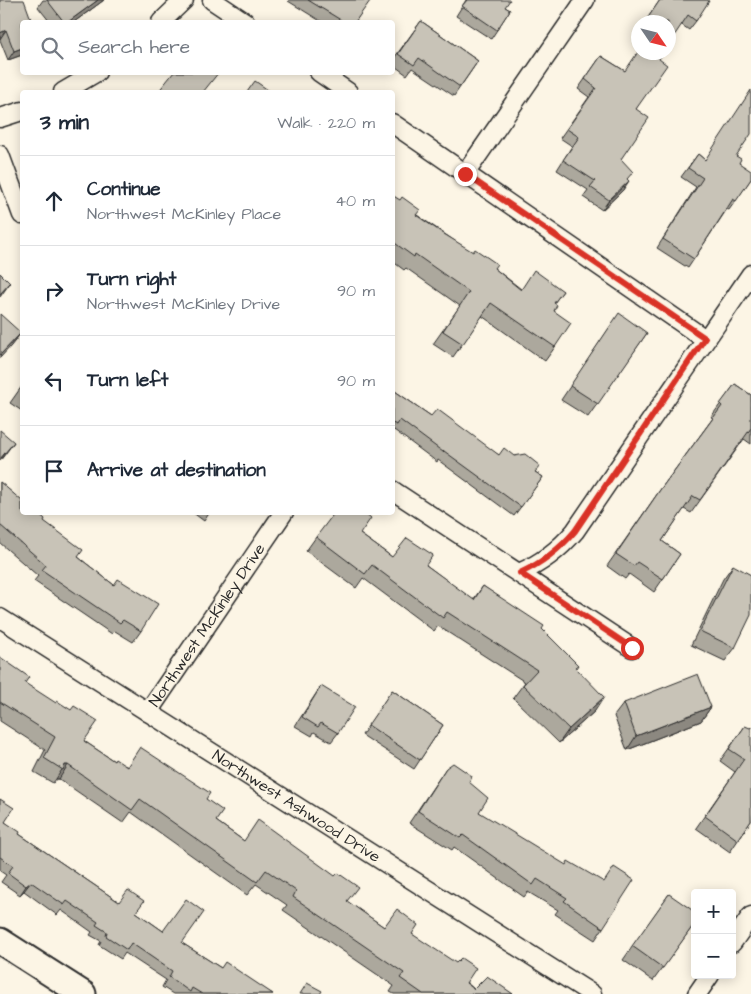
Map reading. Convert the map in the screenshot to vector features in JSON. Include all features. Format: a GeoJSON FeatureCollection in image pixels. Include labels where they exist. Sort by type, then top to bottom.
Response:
{"type":"FeatureCollection","features":[{"type":"Feature","properties":{"kind":"street"},"geometry":{"type":"LineString","coordinates":[[163,20],[184,0]]}},
{"type":"Feature","properties":{"kind":"street"},"geometry":{"type":"LineString","coordinates":[[212,0],[242,20]]}},
{"type":"Feature","properties":{"kind":"street"},"geometry":{"type":"LineString","coordinates":[[465,174],[585,0]]}},
{"type":"Feature","properties":{"kind":"street"},"geometry":{"type":"LineString","coordinates":[[66,90],[92,75]]}},
{"type":"Feature","properties":{"kind":"street"},"geometry":{"type":"LineString","coordinates":[[323,75],[345,90]]}},
{"type":"Feature","properties":{"kind":"street"},"geometry":{"type":"LineString","coordinates":[[0,118],[20,111]]}},
{"type":"Feature","properties":{"kind":"street"},"geometry":{"type":"LineString","coordinates":[[395,125],[705,338]]}},
{"type":"Feature","properties":{"kind":"street"},"geometry":{"type":"LineString","coordinates":[[0,155],[20,210]]}},
{"type":"Feature","properties":{"kind":"street"},"geometry":{"type":"LineString","coordinates":[[520,573],[536,566],[559,549],[575,531],[705,338],[751,274]]}},
{"type":"Feature","properties":{"kind":"street"},"geometry":{"type":"LineString","coordinates":[[395,492],[632,648]]}},
{"type":"Feature","properties":{"kind":"street","name":"Northwest McKinley Drive"},"geometry":{"type":"LineString","coordinates":[[148,712],[282,515]]}},
{"type":"Feature","properties":{"kind":"street","name":"Northwest Ashwood Drive"},"geometry":{"type":"LineString","coordinates":[[0,618],[592,994]]}},
{"type":"Feature","properties":{"kind":"street"},"geometry":{"type":"LineString","coordinates":[[736,937],[751,916]]}},
{"type":"Feature","properties":{"kind":"street"},"geometry":{"type":"LineString","coordinates":[[0,941],[83,994]]}},
{"type":"Feature","properties":{"kind":"street"},"geometry":{"type":"LineString","coordinates":[[697,994],[707,979]]}},
{"type":"Feature","properties":{"kind":"building"},"geometry":{"type":"Polygon","coordinates":[[[0,0],[24,0],[31,20],[20,20],[20,49],[14,51],[6,30],[0,33],[0,0]]]}},
{"type":"Feature","properties":{"kind":"building"},"geometry":{"type":"Polygon","coordinates":[[[47,0],[98,0],[71,20],[62,20],[47,0]]]}},
{"type":"Feature","properties":{"kind":"building"},"geometry":{"type":"Polygon","coordinates":[[[308,0],[370,1],[356,20],[341,20],[308,0]]]}},
{"type":"Feature","properties":{"kind":"building"},"geometry":{"type":"Polygon","coordinates":[[[467,0],[510,0],[505,7],[510,10],[497,30],[462,6],[467,0]]]}},
{"type":"Feature","properties":{"kind":"building"},"geometry":{"type":"Polygon","coordinates":[[[660,0],[709,1],[696,21],[688,15],[676,33],[676,15],[650,15],[660,0]]]}},
{"type":"Feature","properties":{"kind":"building"},"geometry":{"type":"Polygon","coordinates":[[[421,21],[478,61],[460,87],[419,58],[414,65],[398,54],[421,21]]]}},
{"type":"Feature","properties":{"kind":"building"},"geometry":{"type":"Polygon","coordinates":[[[601,56],[625,71],[633,60],[660,60],[667,65],[636,109],[649,118],[621,159],[633,172],[627,179],[629,181],[609,200],[590,187],[595,181],[563,160],[579,137],[567,129],[596,88],[585,79],[601,56]]]}},
{"type":"Feature","properties":{"kind":"building"},"geometry":{"type":"Polygon","coordinates":[[[172,75],[217,75],[205,90],[160,90],[172,75]]]}},
{"type":"Feature","properties":{"kind":"building"},"geometry":{"type":"Polygon","coordinates":[[[255,81],[268,90],[248,90],[255,81]]]}},
{"type":"Feature","properties":{"kind":"building"},"geometry":{"type":"Polygon","coordinates":[[[751,90],[751,134],[736,156],[741,159],[739,163],[751,171],[751,179],[736,201],[733,199],[694,259],[663,239],[703,178],[688,168],[698,154],[705,160],[751,90]]]}},
{"type":"Feature","properties":{"kind":"building"},"geometry":{"type":"Polygon","coordinates":[[[395,197],[400,200],[402,197],[420,210],[416,215],[444,234],[473,252],[475,249],[497,264],[494,268],[521,290],[534,270],[563,291],[554,303],[557,305],[554,311],[571,323],[555,347],[491,303],[463,344],[443,331],[469,292],[415,254],[414,257],[395,243],[395,197]]]}},
{"type":"Feature","properties":{"kind":"building"},"geometry":{"type":"Polygon","coordinates":[[[0,273],[10,283],[0,294],[0,273]]]}},
{"type":"Feature","properties":{"kind":"building"},"geometry":{"type":"Polygon","coordinates":[[[619,313],[647,333],[598,404],[570,386],[619,313]]]}},
{"type":"Feature","properties":{"kind":"building"},"geometry":{"type":"Polygon","coordinates":[[[0,314],[20,334],[0,355],[0,314]]]}},
{"type":"Feature","properties":{"kind":"building"},"geometry":{"type":"Polygon","coordinates":[[[735,384],[751,395],[751,428],[700,500],[693,496],[662,541],[680,554],[663,579],[637,562],[634,566],[616,554],[722,406],[720,404],[735,384]]]}},
{"type":"Feature","properties":{"kind":"building"},"geometry":{"type":"Polygon","coordinates":[[[395,391],[431,416],[437,409],[499,455],[504,448],[514,456],[525,454],[540,466],[535,472],[543,477],[521,507],[400,420],[397,425],[395,424],[395,391]]]}},
{"type":"Feature","properties":{"kind":"building"},"geometry":{"type":"Polygon","coordinates":[[[0,430],[14,442],[0,459],[0,430]]]}},
{"type":"Feature","properties":{"kind":"building"},"geometry":{"type":"Polygon","coordinates":[[[0,482],[20,499],[20,515],[40,515],[45,519],[44,521],[83,550],[78,557],[114,585],[118,579],[158,604],[141,631],[123,620],[120,623],[42,570],[46,565],[0,525],[0,482]]]}},
{"type":"Feature","properties":{"kind":"building"},"geometry":{"type":"Polygon","coordinates":[[[333,515],[368,515],[371,518],[360,534],[392,557],[407,538],[433,555],[426,565],[474,600],[483,586],[544,626],[542,629],[578,665],[575,667],[604,697],[569,729],[523,685],[537,670],[447,612],[443,618],[372,565],[365,574],[316,537],[333,515]]]}},
{"type":"Feature","properties":{"kind":"building"},"geometry":{"type":"Polygon","coordinates":[[[733,565],[751,575],[751,615],[735,648],[700,631],[733,565]]]}},
{"type":"Feature","properties":{"kind":"building"},"geometry":{"type":"Polygon","coordinates":[[[0,657],[29,677],[25,683],[56,703],[57,701],[71,710],[74,706],[98,721],[84,741],[114,761],[115,759],[127,767],[140,747],[210,793],[206,799],[223,811],[216,821],[244,841],[258,820],[335,876],[338,873],[358,887],[347,901],[384,927],[397,909],[418,925],[412,934],[456,963],[461,958],[476,968],[466,983],[474,989],[487,976],[513,994],[423,994],[400,978],[404,973],[293,897],[296,891],[266,870],[257,882],[140,799],[132,810],[68,765],[65,765],[63,770],[44,758],[55,737],[0,702],[0,657]]]}},
{"type":"Feature","properties":{"kind":"building"},"geometry":{"type":"Polygon","coordinates":[[[698,674],[711,707],[636,736],[624,703],[698,674]]]}},
{"type":"Feature","properties":{"kind":"building"},"geometry":{"type":"Polygon","coordinates":[[[321,686],[355,707],[338,733],[321,723],[318,727],[302,717],[321,686]]]}},
{"type":"Feature","properties":{"kind":"building"},"geometry":{"type":"Polygon","coordinates":[[[392,690],[443,725],[420,760],[368,725],[392,690]]]}},
{"type":"Feature","properties":{"kind":"building"},"geometry":{"type":"Polygon","coordinates":[[[745,726],[751,727],[751,821],[738,840],[705,816],[744,759],[729,749],[745,726]]]}},
{"type":"Feature","properties":{"kind":"building"},"geometry":{"type":"Polygon","coordinates":[[[453,763],[472,776],[469,782],[488,798],[479,812],[566,865],[568,861],[604,882],[614,867],[634,880],[603,928],[564,901],[567,898],[537,879],[533,885],[463,835],[460,838],[418,811],[446,768],[453,763]]]}},
{"type":"Feature","properties":{"kind":"building"},"geometry":{"type":"Polygon","coordinates":[[[0,799],[14,808],[5,822],[20,832],[19,834],[119,902],[128,890],[144,901],[136,912],[163,931],[186,899],[204,912],[182,943],[221,968],[225,962],[273,994],[202,994],[192,988],[190,992],[169,977],[172,971],[131,943],[127,950],[106,936],[107,932],[96,925],[98,922],[67,901],[64,905],[31,882],[26,886],[8,873],[13,866],[0,857],[0,799]]]}},
{"type":"Feature","properties":{"kind":"building"},"geometry":{"type":"Polygon","coordinates":[[[669,894],[691,909],[691,929],[663,968],[632,946],[669,894]]]}},
{"type":"Feature","properties":{"kind":"building"},"geometry":{"type":"Polygon","coordinates":[[[307,983],[322,991],[320,994],[300,994],[307,983]]]}},
{"type":"Feature","properties":{"kind":"route"},"geometry":{"type":"LineString","coordinates":[[465,174],[705,338],[575,531],[559,549],[536,566],[520,573],[632,648]]}}]}
